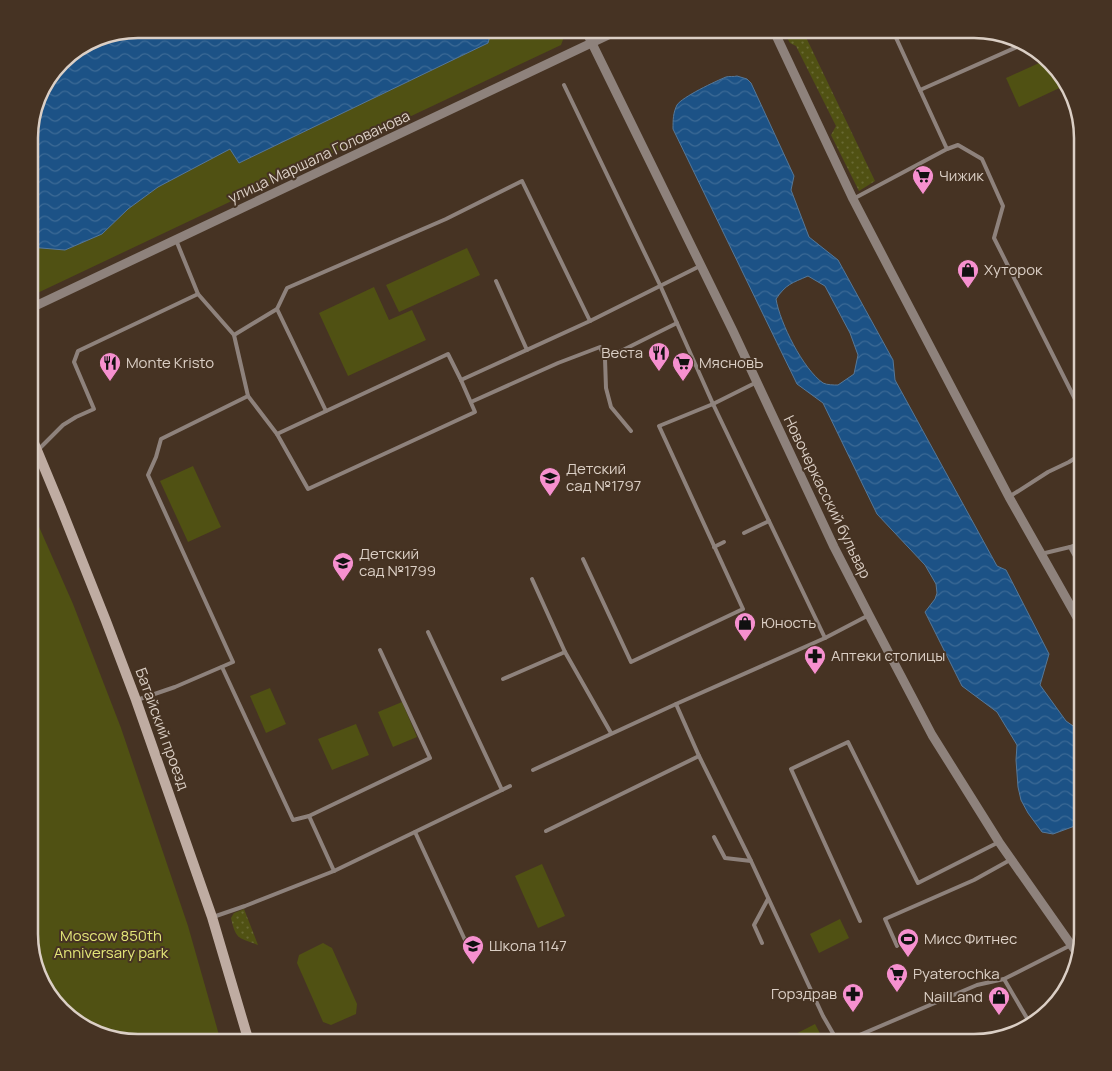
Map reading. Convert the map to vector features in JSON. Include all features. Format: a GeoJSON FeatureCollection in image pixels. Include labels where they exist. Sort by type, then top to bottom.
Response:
{"type":"FeatureCollection","features":[{"type":"Feature","properties":{"kind":"main road","name":"Батайский проезд"},"geometry":{"type":"LineString","coordinates":[[38,450],[136,700],[212,917],[247,1034]]}},
{"type":"Feature","properties":{"kind":"street","name":"Новочеркасский бульвар"},"geometry":{"type":"LineString","coordinates":[[590,38],[701,265],[834,547],[932,735],[999,842],[1074,949]]}},
{"type":"Feature","properties":{"kind":"street","name":"улица Маршала Голованова"},"geometry":{"type":"LineString","coordinates":[[38,305],[601,38]]}},
{"type":"Feature","properties":{"kind":"street"},"geometry":{"type":"LineString","coordinates":[[777,38],[890,272],[1009,497],[1075,614]]}},
{"type":"Feature","properties":{"kind":"lane"},"geometry":{"type":"LineString","coordinates":[[896,38],[947,149]]}},
{"type":"Feature","properties":{"kind":"lane"},"geometry":{"type":"LineString","coordinates":[[920,90],[1017,47]]}},
{"type":"Feature","properties":{"kind":"lane"},"geometry":{"type":"LineString","coordinates":[[564,84],[660,285],[713,404],[825,638]]}},
{"type":"Feature","properties":{"kind":"lane"},"geometry":{"type":"LineString","coordinates":[[854,198],[958,145],[982,159],[1003,206],[994,238],[1075,399]]}},
{"type":"Feature","properties":{"kind":"lane"},"geometry":{"type":"LineString","coordinates":[[234,335],[277,309],[288,288],[446,220],[522,181],[590,321]]}},
{"type":"Feature","properties":{"kind":"lane"},"geometry":{"type":"LineString","coordinates":[[176,240],[198,294],[234,335],[248,396],[277,434],[308,489],[475,412],[448,354],[277,434]]}},
{"type":"Feature","properties":{"kind":"lane"},"geometry":{"type":"LineString","coordinates":[[461,380],[590,321],[701,265]]}},
{"type":"Feature","properties":{"kind":"lane"},"geometry":{"type":"LineString","coordinates":[[496,281],[527,350]]}},
{"type":"Feature","properties":{"kind":"lane"},"geometry":{"type":"LineString","coordinates":[[38,450],[63,425],[94,408],[74,362],[78,351],[198,294]]}},
{"type":"Feature","properties":{"kind":"lane"},"geometry":{"type":"LineString","coordinates":[[277,309],[326,411]]}},
{"type":"Feature","properties":{"kind":"lane"},"geometry":{"type":"LineString","coordinates":[[605,358],[677,323]]}},
{"type":"Feature","properties":{"kind":"lane"},"geometry":{"type":"LineString","coordinates":[[471,402],[558,363],[600,347],[605,358],[606,388],[611,408],[631,431]]}},
{"type":"Feature","properties":{"kind":"lane"},"geometry":{"type":"LineString","coordinates":[[583,559],[631,662],[743,609],[659,426],[713,404],[757,382]]}},
{"type":"Feature","properties":{"kind":"lane"},"geometry":{"type":"LineString","coordinates":[[136,700],[175,687],[233,662],[148,475],[161,439],[248,396]]}},
{"type":"Feature","properties":{"kind":"lane"},"geometry":{"type":"LineString","coordinates":[[1009,497],[1048,472],[1075,458]]}},
{"type":"Feature","properties":{"kind":"lane"},"geometry":{"type":"LineString","coordinates":[[744,533],[769,521]]}},
{"type":"Feature","properties":{"kind":"lane"},"geometry":{"type":"LineString","coordinates":[[714,547],[724,542]]}},
{"type":"Feature","properties":{"kind":"lane"},"geometry":{"type":"LineString","coordinates":[[1041,554],[1075,545]]}},
{"type":"Feature","properties":{"kind":"lane"},"geometry":{"type":"LineString","coordinates":[[1070,547],[1075,556]]}},
{"type":"Feature","properties":{"kind":"lane"},"geometry":{"type":"LineString","coordinates":[[532,578],[564,652],[611,734]]}},
{"type":"Feature","properties":{"kind":"lane"},"geometry":{"type":"LineString","coordinates":[[533,770],[825,638],[869,615]]}},
{"type":"Feature","properties":{"kind":"lane"},"geometry":{"type":"LineString","coordinates":[[428,632],[502,790]]}},
{"type":"Feature","properties":{"kind":"lane"},"geometry":{"type":"LineString","coordinates":[[222,667],[292,820],[309,816],[430,758],[380,650]]}},
{"type":"Feature","properties":{"kind":"lane"},"geometry":{"type":"LineString","coordinates":[[503,680],[564,652]]}},
{"type":"Feature","properties":{"kind":"lane"},"geometry":{"type":"LineString","coordinates":[[676,704],[699,756],[823,1016],[833,1034]]}},
{"type":"Feature","properties":{"kind":"lane"},"geometry":{"type":"LineString","coordinates":[[860,921],[792,769],[848,742],[918,882],[999,842]]}},
{"type":"Feature","properties":{"kind":"lane"},"geometry":{"type":"LineString","coordinates":[[546,831],[699,756]]}},
{"type":"Feature","properties":{"kind":"lane"},"geometry":{"type":"LineString","coordinates":[[212,917],[334,871],[510,786]]}},
{"type":"Feature","properties":{"kind":"lane"},"geometry":{"type":"LineString","coordinates":[[309,816],[334,871]]}},
{"type":"Feature","properties":{"kind":"lane"},"geometry":{"type":"LineString","coordinates":[[415,832],[464,940]]}},
{"type":"Feature","properties":{"kind":"lane"},"geometry":{"type":"LineString","coordinates":[[714,838],[725,858],[750,861]]}},
{"type":"Feature","properties":{"kind":"lane"},"geometry":{"type":"LineString","coordinates":[[897,946],[885,919],[974,880],[1011,859]]}},
{"type":"Feature","properties":{"kind":"lane"},"geometry":{"type":"LineString","coordinates":[[762,943],[754,925],[768,899]]}},
{"type":"Feature","properties":{"kind":"lane"},"geometry":{"type":"LineString","coordinates":[[862,1034],[976,985],[1004,979],[1071,945]]}},
{"type":"Feature","properties":{"kind":"lane"},"geometry":{"type":"LineString","coordinates":[[1004,979],[1027,1019]]}},
{"type":"Feature","properties":{"kind":"green space"},"geometry":{"type":"Polygon","coordinates":[[[489,38],[564,38],[561,45],[38,293],[38,248],[65,250],[102,234],[128,209],[158,187],[230,149],[239,163],[488,43],[489,38]]]}},
{"type":"Feature","properties":{"kind":"green space"},"geometry":{"type":"Polygon","coordinates":[[[787,38],[806,38],[875,181],[859,191],[831,135],[836,126],[796,46],[790,43],[787,38]]]}},
{"type":"Feature","properties":{"kind":"green space"},"geometry":{"type":"Polygon","coordinates":[[[1040,62],[1050,71],[1061,87],[1019,107],[1006,78],[1040,62]]]}},
{"type":"Feature","properties":{"kind":"green space"},"geometry":{"type":"Polygon","coordinates":[[[467,248],[480,275],[399,312],[386,285],[467,248]]]}},
{"type":"Feature","properties":{"kind":"green space"},"geometry":{"type":"Polygon","coordinates":[[[374,287],[389,320],[412,310],[426,340],[348,376],[319,313],[374,287]]]}},
{"type":"Feature","properties":{"kind":"green space"},"geometry":{"type":"Polygon","coordinates":[[[193,466],[221,527],[188,542],[160,481],[193,466]]]}},
{"type":"Feature","properties":{"kind":"green space","name":"Moscow 850th Anniversary park"},"geometry":{"type":"Polygon","coordinates":[[[38,524],[73,604],[121,728],[188,926],[219,1034],[137,1034],[105,1028],[76,1013],[62,1000],[45,972],[39,953],[38,940],[38,524]]]}},
{"type":"Feature","properties":{"kind":"green space"},"geometry":{"type":"Polygon","coordinates":[[[270,688],[286,724],[266,733],[250,696],[270,688]]]}},
{"type":"Feature","properties":{"kind":"green space"},"geometry":{"type":"Polygon","coordinates":[[[402,702],[417,737],[393,747],[378,712],[402,702]]]}},
{"type":"Feature","properties":{"kind":"green space"},"geometry":{"type":"Polygon","coordinates":[[[356,724],[369,755],[332,770],[318,739],[356,724]]]}},
{"type":"Feature","properties":{"kind":"green space"},"geometry":{"type":"Polygon","coordinates":[[[542,864],[565,916],[538,928],[515,876],[542,864]]]}},
{"type":"Feature","properties":{"kind":"green space"},"geometry":{"type":"Polygon","coordinates":[[[244,909],[258,945],[242,939],[236,934],[231,918],[234,913],[244,909]]]}},
{"type":"Feature","properties":{"kind":"green space"},"geometry":{"type":"Polygon","coordinates":[[[840,919],[849,938],[819,953],[810,934],[840,919]]]}},
{"type":"Feature","properties":{"kind":"green space"},"geometry":{"type":"Polygon","coordinates":[[[323,943],[332,948],[357,1004],[356,1014],[331,1025],[323,1022],[297,963],[299,955],[323,943]]]}},
{"type":"Feature","properties":{"kind":"green space"},"geometry":{"type":"Polygon","coordinates":[[[815,1024],[820,1034],[796,1034],[815,1024]]]}},
{"type":"Feature","properties":{"kind":"water"},"geometry":{"type":"Polygon","coordinates":[[[131,38],[489,38],[488,43],[239,163],[230,149],[158,187],[128,209],[102,234],[65,250],[38,248],[38,124],[45,99],[62,71],[76,58],[99,45],[118,39],[131,38]]]}},
{"type":"Feature","properties":{"kind":"water"},"geometry":{"type":"Polygon","coordinates":[[[737,76],[747,79],[751,83],[794,176],[791,190],[809,237],[838,260],[893,360],[895,380],[997,566],[1006,570],[1049,654],[1040,685],[1066,721],[1075,727],[1075,826],[1053,834],[1042,832],[1028,813],[1021,800],[1018,787],[1017,745],[997,712],[962,686],[925,612],[935,599],[937,593],[936,584],[925,565],[877,514],[823,403],[797,384],[673,129],[675,111],[680,102],[726,77],[737,76]],[[808,276],[786,287],[776,299],[782,320],[800,357],[823,383],[838,385],[854,374],[858,355],[850,333],[825,286],[808,276]]]}},
{"type":"Feature","properties":{"kind":"place","name":"Чижик"},"geometry":{"type":"Point","coordinates":[923,195]}},
{"type":"Feature","properties":{"kind":"place","name":"Хуторок"},"geometry":{"type":"Point","coordinates":[968,289]}},
{"type":"Feature","properties":{"kind":"place","name":"Веста"},"geometry":{"type":"Point","coordinates":[659,372]}},
{"type":"Feature","properties":{"kind":"place","name":"Monte Kristo"},"geometry":{"type":"Point","coordinates":[110,382]}},
{"type":"Feature","properties":{"kind":"place","name":"МясновЪ"},"geometry":{"type":"Point","coordinates":[683,382]}},
{"type":"Feature","properties":{"kind":"place","name":"Детский сад №1797"},"geometry":{"type":"Point","coordinates":[550,497]}},
{"type":"Feature","properties":{"kind":"place","name":"Детский сад №1799"},"geometry":{"type":"Point","coordinates":[343,582]}},
{"type":"Feature","properties":{"kind":"place","name":"Юность"},"geometry":{"type":"Point","coordinates":[745,642]}},
{"type":"Feature","properties":{"kind":"place","name":"Аптеки столицы"},"geometry":{"type":"Point","coordinates":[815,675]}},
{"type":"Feature","properties":{"kind":"place","name":"Мисс Фитнес"},"geometry":{"type":"Point","coordinates":[908,958]}},
{"type":"Feature","properties":{"kind":"place","name":"Школа 1147"},"geometry":{"type":"Point","coordinates":[473,965]}},
{"type":"Feature","properties":{"kind":"place","name":"Pyaterochka"},"geometry":{"type":"Point","coordinates":[897,993]}},
{"type":"Feature","properties":{"kind":"place","name":"Горздрав"},"geometry":{"type":"Point","coordinates":[853,1013]}},
{"type":"Feature","properties":{"kind":"place","name":"NailLand"},"geometry":{"type":"Point","coordinates":[999,1016]}}]}
